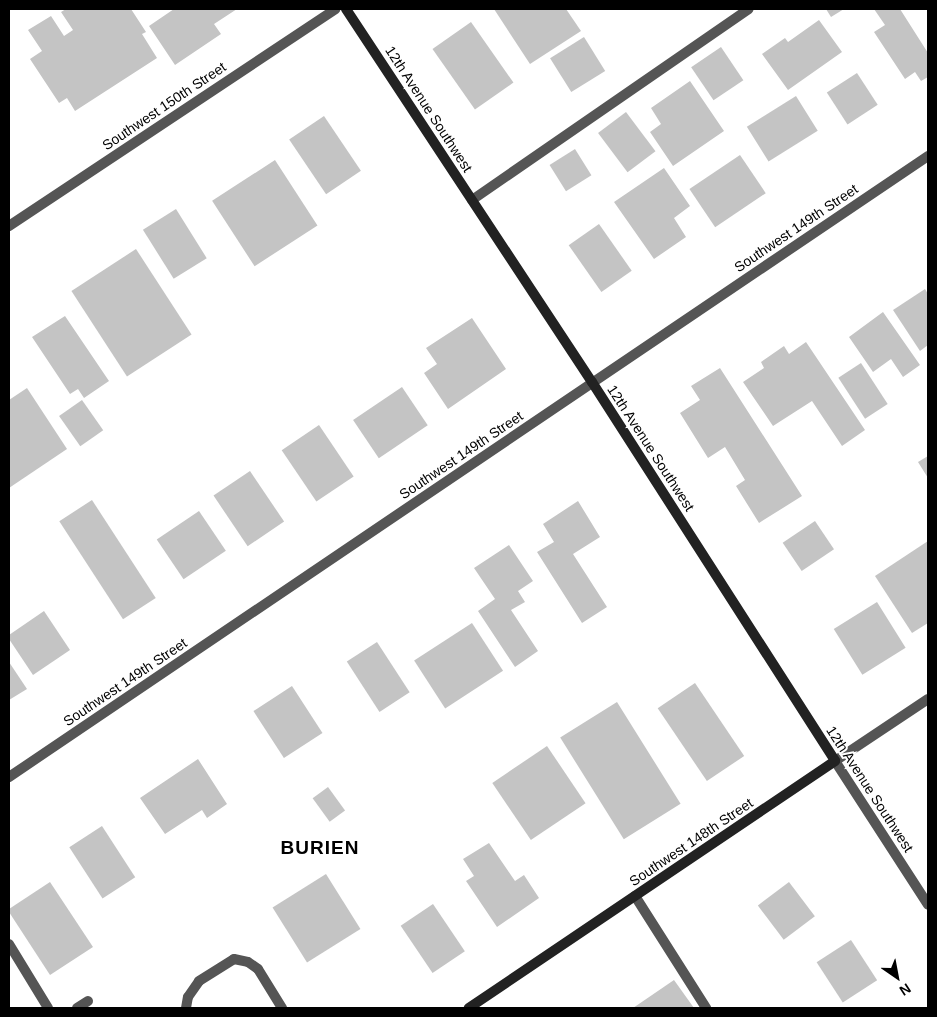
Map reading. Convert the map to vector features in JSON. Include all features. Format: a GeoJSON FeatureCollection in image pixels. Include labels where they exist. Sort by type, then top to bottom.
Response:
{"type":"FeatureCollection","features":[{"type":"Feature","properties":{"kind":"street","name":"Southwest 150th Street"},"geometry":{"type":"LineString","coordinates":[[9,226],[335,9]]}},
{"type":"Feature","properties":{"kind":"street","name":"12th Avenue Southwest"},"geometry":{"type":"LineString","coordinates":[[346,9],[592,382],[928,905]]}},
{"type":"Feature","properties":{"kind":"street"},"geometry":{"type":"LineString","coordinates":[[472,200],[750,9]]}},
{"type":"Feature","properties":{"kind":"street","name":"Southwest 149th Street"},"geometry":{"type":"LineString","coordinates":[[9,777],[928,156]]}},
{"type":"Feature","properties":{"kind":"street","name":"Southwest 148th Street"},"geometry":{"type":"LineString","coordinates":[[469,1008],[928,699]]}},
{"type":"Feature","properties":{"kind":"street"},"geometry":{"type":"LineString","coordinates":[[635,896],[706,1008]]}},
{"type":"Feature","properties":{"kind":"street"},"geometry":{"type":"LineString","coordinates":[[9,944],[48,1008]]}},
{"type":"Feature","properties":{"kind":"street"},"geometry":{"type":"LineString","coordinates":[[186,1008],[188,997],[199,981],[234,959],[248,962],[258,969],[282,1008]]}},
{"type":"Feature","properties":{"kind":"street"},"geometry":{"type":"LineString","coordinates":[[76,1008],[88,1001]]}},
{"type":"Feature","properties":{"kind":"building"},"geometry":{"type":"Polygon","coordinates":[[[66,9],[131,9],[146,32],[142,34],[157,58],[75,111],[67,98],[59,103],[30,59],[42,51],[28,30],[51,16],[64,36],[73,30],[61,12],[66,9]]]}},
{"type":"Feature","properties":{"kind":"building"},"geometry":{"type":"Polygon","coordinates":[[[174,9],[237,9],[214,24],[221,34],[175,65],[149,26],[174,9]]]}},
{"type":"Feature","properties":{"kind":"building"},"geometry":{"type":"Polygon","coordinates":[[[494,9],[566,9],[581,31],[530,64],[494,9]]]}},
{"type":"Feature","properties":{"kind":"building"},"geometry":{"type":"Polygon","coordinates":[[[826,9],[844,9],[831,17],[826,9]]]}},
{"type":"Feature","properties":{"kind":"building"},"geometry":{"type":"Polygon","coordinates":[[[874,9],[900,9],[928,53],[928,77],[921,81],[915,72],[905,79],[874,32],[885,25],[874,9]]]}},
{"type":"Feature","properties":{"kind":"building"},"geometry":{"type":"Polygon","coordinates":[[[819,20],[842,52],[788,90],[762,54],[785,38],[788,42],[819,20]]]}},
{"type":"Feature","properties":{"kind":"building"},"geometry":{"type":"Polygon","coordinates":[[[471,22],[513,83],[475,110],[432,49],[471,22]]]}},
{"type":"Feature","properties":{"kind":"building"},"geometry":{"type":"Polygon","coordinates":[[[584,37],[605,71],[571,92],[550,58],[584,37]]]}},
{"type":"Feature","properties":{"kind":"building"},"geometry":{"type":"Polygon","coordinates":[[[721,47],[743,80],[714,100],[691,67],[721,47]]]}},
{"type":"Feature","properties":{"kind":"building"},"geometry":{"type":"Polygon","coordinates":[[[857,73],[878,105],[848,124],[827,93],[857,73]]]}},
{"type":"Feature","properties":{"kind":"building"},"geometry":{"type":"Polygon","coordinates":[[[690,81],[724,131],[673,166],[650,132],[661,124],[651,108],[690,81]]]}},
{"type":"Feature","properties":{"kind":"building"},"geometry":{"type":"Polygon","coordinates":[[[796,96],[818,131],[769,162],[747,127],[796,96]]]}},
{"type":"Feature","properties":{"kind":"building"},"geometry":{"type":"Polygon","coordinates":[[[626,112],[655,151],[628,172],[598,133],[626,112]]]}},
{"type":"Feature","properties":{"kind":"building"},"geometry":{"type":"Polygon","coordinates":[[[324,116],[361,171],[326,194],[289,139],[324,116]]]}},
{"type":"Feature","properties":{"kind":"building"},"geometry":{"type":"Polygon","coordinates":[[[575,149],[591,175],[566,191],[550,165],[575,149]]]}},
{"type":"Feature","properties":{"kind":"building"},"geometry":{"type":"Polygon","coordinates":[[[740,155],[766,193],[715,227],[689,189],[740,155]]]}},
{"type":"Feature","properties":{"kind":"building"},"geometry":{"type":"Polygon","coordinates":[[[275,160],[317,225],[255,266],[212,201],[275,160]]]}},
{"type":"Feature","properties":{"kind":"building"},"geometry":{"type":"Polygon","coordinates":[[[664,168],[690,206],[674,218],[686,237],[654,259],[614,202],[664,168]]]}},
{"type":"Feature","properties":{"kind":"building"},"geometry":{"type":"Polygon","coordinates":[[[176,209],[207,258],[174,279],[143,230],[176,209]]]}},
{"type":"Feature","properties":{"kind":"building"},"geometry":{"type":"Polygon","coordinates":[[[599,224],[632,271],[601,292],[569,245],[599,224]]]}},
{"type":"Feature","properties":{"kind":"building"},"geometry":{"type":"Polygon","coordinates":[[[136,249],[192,335],[127,376],[71,291],[136,249]]]}},
{"type":"Feature","properties":{"kind":"building"},"geometry":{"type":"Polygon","coordinates":[[[925,289],[928,294],[928,345],[920,351],[893,310],[925,289]]]}},
{"type":"Feature","properties":{"kind":"building"},"geometry":{"type":"Polygon","coordinates":[[[883,312],[920,365],[903,377],[891,359],[873,372],[849,337],[883,312]]]}},
{"type":"Feature","properties":{"kind":"building"},"geometry":{"type":"Polygon","coordinates":[[[65,316],[109,381],[84,398],[78,389],[70,394],[32,337],[65,316]]]}},
{"type":"Feature","properties":{"kind":"building"},"geometry":{"type":"Polygon","coordinates":[[[472,318],[506,369],[448,409],[424,373],[437,364],[426,348],[472,318]]]}},
{"type":"Feature","properties":{"kind":"building"},"geometry":{"type":"Polygon","coordinates":[[[806,342],[865,430],[842,446],[812,401],[773,426],[743,382],[764,368],[761,362],[784,346],[789,354],[806,342]]]}},
{"type":"Feature","properties":{"kind":"building"},"geometry":{"type":"Polygon","coordinates":[[[861,363],[888,404],[865,419],[838,378],[861,363]]]}},
{"type":"Feature","properties":{"kind":"building"},"geometry":{"type":"Polygon","coordinates":[[[720,368],[802,496],[759,523],[736,486],[745,480],[725,447],[708,458],[680,413],[700,400],[691,386],[720,368]]]}},
{"type":"Feature","properties":{"kind":"building"},"geometry":{"type":"Polygon","coordinates":[[[402,387],[428,425],[379,458],[353,420],[402,387]]]}},
{"type":"Feature","properties":{"kind":"building"},"geometry":{"type":"Polygon","coordinates":[[[27,388],[67,449],[9,488],[9,400],[27,388]]]}},
{"type":"Feature","properties":{"kind":"building"},"geometry":{"type":"Polygon","coordinates":[[[82,400],[103,430],[80,446],[59,416],[82,400]]]}},
{"type":"Feature","properties":{"kind":"building"},"geometry":{"type":"Polygon","coordinates":[[[319,425],[354,476],[316,502],[282,450],[319,425]]]}},
{"type":"Feature","properties":{"kind":"building"},"geometry":{"type":"Polygon","coordinates":[[[928,456],[928,478],[918,462],[928,456]]]}},
{"type":"Feature","properties":{"kind":"building"},"geometry":{"type":"Polygon","coordinates":[[[250,471],[284,522],[248,546],[214,496],[250,471]]]}},
{"type":"Feature","properties":{"kind":"building"},"geometry":{"type":"Polygon","coordinates":[[[92,500],[156,598],[123,619],[59,521],[92,500]]]}},
{"type":"Feature","properties":{"kind":"building"},"geometry":{"type":"Polygon","coordinates":[[[578,501],[600,537],[573,554],[607,607],[582,623],[537,552],[554,542],[543,524],[578,501]]]}},
{"type":"Feature","properties":{"kind":"building"},"geometry":{"type":"Polygon","coordinates":[[[199,511],[226,551],[184,579],[157,540],[199,511]]]}},
{"type":"Feature","properties":{"kind":"building"},"geometry":{"type":"Polygon","coordinates":[[[815,521],[834,549],[802,571],[783,543],[815,521]]]}},
{"type":"Feature","properties":{"kind":"building"},"geometry":{"type":"Polygon","coordinates":[[[928,541],[928,623],[912,633],[875,576],[928,541]]]}},
{"type":"Feature","properties":{"kind":"building"},"geometry":{"type":"Polygon","coordinates":[[[509,545],[533,581],[518,591],[525,602],[511,610],[538,651],[515,667],[478,611],[495,599],[474,568],[509,545]]]}},
{"type":"Feature","properties":{"kind":"building"},"geometry":{"type":"Polygon","coordinates":[[[877,602],[906,648],[862,675],[834,629],[877,602]]]}},
{"type":"Feature","properties":{"kind":"building"},"geometry":{"type":"Polygon","coordinates":[[[44,611],[70,650],[33,675],[9,639],[9,635],[44,611]]]}},
{"type":"Feature","properties":{"kind":"building"},"geometry":{"type":"Polygon","coordinates":[[[472,623],[503,671],[445,708],[414,661],[472,623]]]}},
{"type":"Feature","properties":{"kind":"building"},"geometry":{"type":"Polygon","coordinates":[[[377,642],[410,692],[379,712],[347,662],[377,642]]]}},
{"type":"Feature","properties":{"kind":"building"},"geometry":{"type":"Polygon","coordinates":[[[9,662],[27,689],[9,700],[9,662]]]}},
{"type":"Feature","properties":{"kind":"building"},"geometry":{"type":"Polygon","coordinates":[[[695,683],[744,756],[707,781],[658,708],[695,683]]]}},
{"type":"Feature","properties":{"kind":"building"},"geometry":{"type":"Polygon","coordinates":[[[292,686],[322,733],[284,758],[253,711],[292,686]]]}},
{"type":"Feature","properties":{"kind":"building"},"geometry":{"type":"Polygon","coordinates":[[[617,702],[681,804],[624,839],[560,738],[617,702]]]}},
{"type":"Feature","properties":{"kind":"building"},"geometry":{"type":"Polygon","coordinates":[[[547,746],[586,803],[531,840],[492,783],[547,746]]]}},
{"type":"Feature","properties":{"kind":"building"},"geometry":{"type":"Polygon","coordinates":[[[198,759],[227,804],[207,818],[202,810],[165,834],[140,798],[198,759]]]}},
{"type":"Feature","properties":{"kind":"building"},"geometry":{"type":"Polygon","coordinates":[[[328,787],[345,810],[330,822],[313,798],[328,787]]]}},
{"type":"Feature","properties":{"kind":"building"},"geometry":{"type":"Polygon","coordinates":[[[102,826],[135,877],[103,898],[69,847],[102,826]]]}},
{"type":"Feature","properties":{"kind":"building"},"geometry":{"type":"Polygon","coordinates":[[[489,843],[515,881],[524,875],[539,898],[497,927],[466,881],[474,876],[463,859],[489,843]]]}},
{"type":"Feature","properties":{"kind":"building"},"geometry":{"type":"Polygon","coordinates":[[[326,874],[360,929],[307,963],[273,907],[326,874]]]}},
{"type":"Feature","properties":{"kind":"building"},"geometry":{"type":"Polygon","coordinates":[[[50,882],[93,947],[50,975],[9,912],[9,909],[50,882]]]}},
{"type":"Feature","properties":{"kind":"building"},"geometry":{"type":"Polygon","coordinates":[[[789,882],[815,916],[784,940],[758,905],[789,882]]]}},
{"type":"Feature","properties":{"kind":"building"},"geometry":{"type":"Polygon","coordinates":[[[433,904],[465,951],[433,973],[401,926],[433,904]]]}},
{"type":"Feature","properties":{"kind":"building"},"geometry":{"type":"Polygon","coordinates":[[[851,940],[877,980],[843,1003],[817,962],[851,940]]]}},
{"type":"Feature","properties":{"kind":"building"},"geometry":{"type":"Polygon","coordinates":[[[674,980],[694,1008],[633,1008],[674,980]]]}},
{"type":"Feature","properties":{"kind":"district","name":"BURIEN"},"geometry":{"type":"Point","coordinates":[320,848]}}]}
